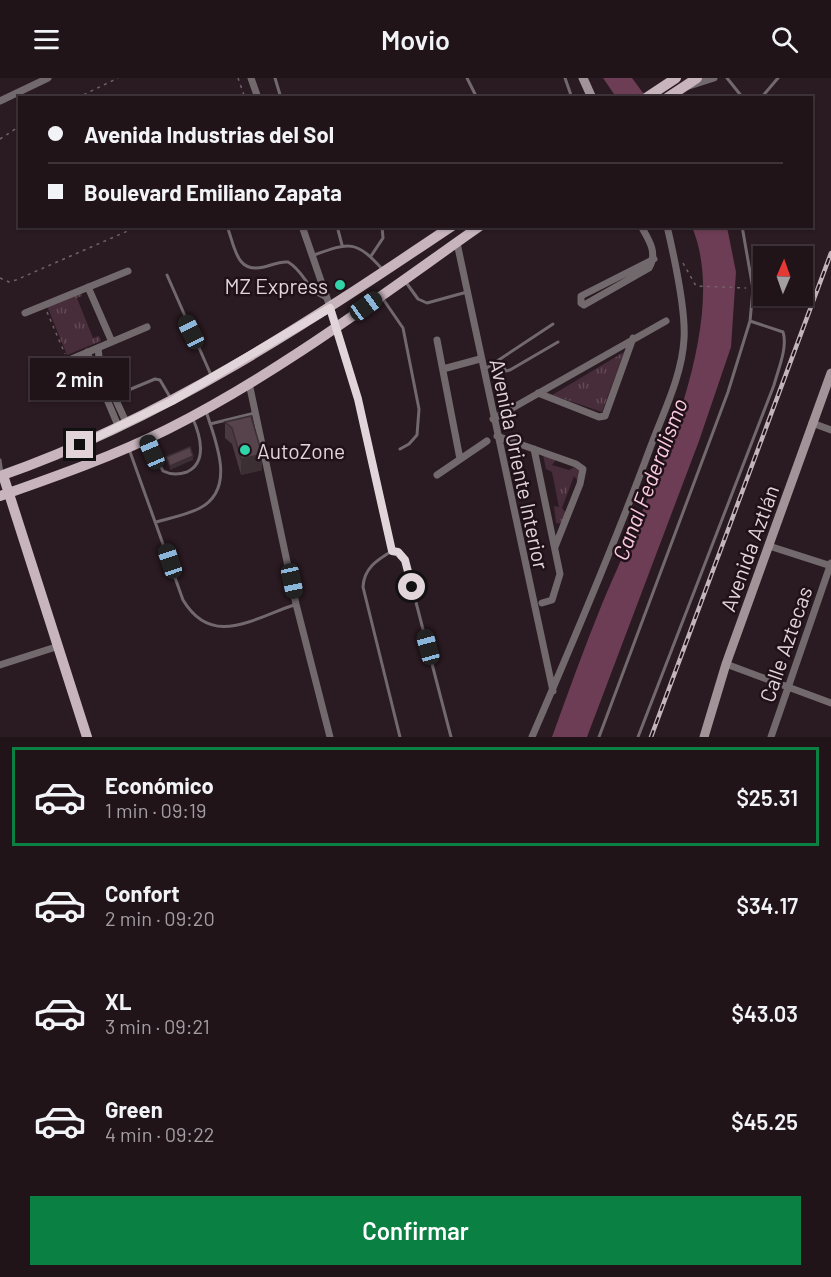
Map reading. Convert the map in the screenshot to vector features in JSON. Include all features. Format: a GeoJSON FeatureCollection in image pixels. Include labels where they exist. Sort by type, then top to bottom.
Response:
{"type":"FeatureCollection","features":[{"type":"Feature","properties":{"kind":"main road"},"geometry":{"type":"LineString","coordinates":[[583,78],[591,96]]}},
{"type":"Feature","properties":{"kind":"main road"},"geometry":{"type":"LineString","coordinates":[[650,95],[676,78]]}},
{"type":"Feature","properties":{"kind":"main road"},"geometry":{"type":"LineString","coordinates":[[671,96],[697,78]]}},
{"type":"Feature","properties":{"kind":"main road"},"geometry":{"type":"LineString","coordinates":[[87,737],[59,646],[4,495],[1,476],[123,426],[213,379],[328,304],[385,272],[449,228]]}},
{"type":"Feature","properties":{"kind":"main road"},"geometry":{"type":"LineString","coordinates":[[4,495],[128,447],[206,409],[337,327],[477,228]]}},
{"type":"Feature","properties":{"kind":"main road","name":"Avenida Aztlán"},"geometry":{"type":"LineString","coordinates":[[704,737],[726,664],[831,373]]}},
{"type":"Feature","properties":{"kind":"street"},"geometry":{"type":"LineString","coordinates":[[0,101],[34,81],[48,78]]}},
{"type":"Feature","properties":{"kind":"street"},"geometry":{"type":"LineString","coordinates":[[251,78],[257,96]]}},
{"type":"Feature","properties":{"kind":"street"},"geometry":{"type":"LineString","coordinates":[[683,87],[714,78]]}},
{"type":"Feature","properties":{"kind":"street"},"geometry":{"type":"LineString","coordinates":[[303,228],[337,327]]}},
{"type":"Feature","properties":{"kind":"street"},"geometry":{"type":"LineString","coordinates":[[642,228],[650,243],[654,259],[649,268],[585,305],[581,303],[581,296],[654,259]]}},
{"type":"Feature","properties":{"kind":"street"},"geometry":{"type":"LineString","coordinates":[[532,737],[624,518],[681,364],[684,316],[667,228]]}},
{"type":"Feature","properties":{"kind":"street","name":"Avenida Oriente Interior"},"geometry":{"type":"LineString","coordinates":[[457,243],[482,371],[553,691]]}},
{"type":"Feature","properties":{"kind":"street"},"geometry":{"type":"LineString","coordinates":[[25,313],[128,271]]}},
{"type":"Feature","properties":{"kind":"street"},"geometry":{"type":"LineString","coordinates":[[613,279],[618,286]]}},
{"type":"Feature","properties":{"kind":"street"},"geometry":{"type":"LineString","coordinates":[[88,287],[112,342]]}},
{"type":"Feature","properties":{"kind":"street"},"geometry":{"type":"LineString","coordinates":[[493,418],[666,321]]}},
{"type":"Feature","properties":{"kind":"street"},"geometry":{"type":"LineString","coordinates":[[41,372],[147,327]]}},
{"type":"Feature","properties":{"kind":"street"},"geometry":{"type":"LineString","coordinates":[[538,393],[599,417],[604,416],[633,338]]}},
{"type":"Feature","properties":{"kind":"street"},"geometry":{"type":"LineString","coordinates":[[437,340],[460,459]]}},
{"type":"Feature","properties":{"kind":"street"},"geometry":{"type":"LineString","coordinates":[[98,348],[100,366],[110,398]]}},
{"type":"Feature","properties":{"kind":"street"},"geometry":{"type":"LineString","coordinates":[[87,352],[123,426]]}},
{"type":"Feature","properties":{"kind":"street"},"geometry":{"type":"LineString","coordinates":[[442,369],[480,359]]}},
{"type":"Feature","properties":{"kind":"street"},"geometry":{"type":"LineString","coordinates":[[249,383],[296,604],[330,737]]}},
{"type":"Feature","properties":{"kind":"street"},"geometry":{"type":"LineString","coordinates":[[812,423],[831,430]]}},
{"type":"Feature","properties":{"kind":"street"},"geometry":{"type":"LineString","coordinates":[[497,436],[579,465],[583,471],[555,547]]}},
{"type":"Feature","properties":{"kind":"street"},"geometry":{"type":"LineString","coordinates":[[437,475],[487,441]]}},
{"type":"Feature","properties":{"kind":"street"},"geometry":{"type":"LineString","coordinates":[[534,448],[560,578],[552,600],[542,603]]}},
{"type":"Feature","properties":{"kind":"street"},"geometry":{"type":"LineString","coordinates":[[769,546],[831,565]]}},
{"type":"Feature","properties":{"kind":"street","name":"Calle Aztecas"},"geometry":{"type":"LineString","coordinates":[[771,737],[831,565]]}},
{"type":"Feature","properties":{"kind":"street"},"geometry":{"type":"LineString","coordinates":[[0,665],[59,646]]}},
{"type":"Feature","properties":{"kind":"street"},"geometry":{"type":"LineString","coordinates":[[726,664],[831,703]]}},
{"type":"Feature","properties":{"kind":"lane"},"geometry":{"type":"LineString","coordinates":[[275,78],[280,96]]}},
{"type":"Feature","properties":{"kind":"lane"},"geometry":{"type":"LineString","coordinates":[[467,78],[476,96]]}},
{"type":"Feature","properties":{"kind":"lane"},"geometry":{"type":"LineString","coordinates":[[565,78],[571,96]]}},
{"type":"Feature","properties":{"kind":"lane"},"geometry":{"type":"LineString","coordinates":[[727,78],[741,96]]}},
{"type":"Feature","properties":{"kind":"lane"},"geometry":{"type":"LineString","coordinates":[[762,96],[778,78]]}},
{"type":"Feature","properties":{"kind":"lane"},"geometry":{"type":"LineString","coordinates":[[228,228],[240,262],[245,268],[254,270],[288,262],[303,274],[328,304]]}},
{"type":"Feature","properties":{"kind":"lane"},"geometry":{"type":"LineString","coordinates":[[338,228],[342,245]]}},
{"type":"Feature","properties":{"kind":"lane"},"geometry":{"type":"LineString","coordinates":[[371,256],[383,238],[382,228]]}},
{"type":"Feature","properties":{"kind":"lane"},"geometry":{"type":"LineString","coordinates":[[598,737],[728,392],[750,321],[753,289],[742,228]]}},
{"type":"Feature","properties":{"kind":"lane"},"geometry":{"type":"LineString","coordinates":[[312,256],[342,245],[362,249],[385,272]]}},
{"type":"Feature","properties":{"kind":"lane"},"geometry":{"type":"LineString","coordinates":[[167,275],[213,379]]}},
{"type":"Feature","properties":{"kind":"lane"},"geometry":{"type":"LineString","coordinates":[[404,280],[418,299],[427,303],[467,292]]}},
{"type":"Feature","properties":{"kind":"lane"},"geometry":{"type":"LineString","coordinates":[[381,296],[403,328],[419,409],[417,435],[409,444],[400,449]]}},
{"type":"Feature","properties":{"kind":"lane"},"geometry":{"type":"LineString","coordinates":[[638,737],[777,374],[784,341],[783,332],[750,321]]}},
{"type":"Feature","properties":{"kind":"lane"},"geometry":{"type":"LineString","coordinates":[[482,371],[553,324]]}},
{"type":"Feature","properties":{"kind":"lane"},"geometry":{"type":"LineString","coordinates":[[337,327],[369,442],[392,551]]}},
{"type":"Feature","properties":{"kind":"lane"},"geometry":{"type":"LineString","coordinates":[[500,361],[506,371],[510,370],[558,342]]}},
{"type":"Feature","properties":{"kind":"lane"},"geometry":{"type":"LineString","coordinates":[[110,398],[158,379],[172,401]]}},
{"type":"Feature","properties":{"kind":"lane"},"geometry":{"type":"LineString","coordinates":[[156,522],[201,508],[215,494],[222,473],[206,409]]}},
{"type":"Feature","properties":{"kind":"lane"},"geometry":{"type":"LineString","coordinates":[[210,424],[256,413]]}},
{"type":"Feature","properties":{"kind":"lane"},"geometry":{"type":"LineString","coordinates":[[146,439],[163,471],[179,474],[190,470],[199,459],[201,447],[192,416]]}},
{"type":"Feature","properties":{"kind":"lane"},"geometry":{"type":"LineString","coordinates":[[128,447],[183,600],[198,620],[216,627],[228,627],[296,604]]}},
{"type":"Feature","properties":{"kind":"lane"},"geometry":{"type":"LineString","coordinates":[[0,460],[1,476]]}},
{"type":"Feature","properties":{"kind":"lane"},"geometry":{"type":"LineString","coordinates":[[400,737],[363,587],[365,576],[372,565],[392,551],[398,552],[405,560],[451,737]]}},
{"type":"Feature","properties":{"kind":"path"},"geometry":{"type":"LineString","coordinates":[[81,96],[118,78]]}},
{"type":"Feature","properties":{"kind":"path"},"geometry":{"type":"LineString","coordinates":[[238,78],[244,96]]}},
{"type":"Feature","properties":{"kind":"path"},"geometry":{"type":"LineString","coordinates":[[0,139],[18,127]]}},
{"type":"Feature","properties":{"kind":"path"},"geometry":{"type":"LineString","coordinates":[[0,278],[9,282],[16,280],[134,228]]}},
{"type":"Feature","properties":{"kind":"path"},"geometry":{"type":"LineString","coordinates":[[672,250],[676,251],[696,286],[744,288]]}},
{"type":"Feature","properties":{"kind":"path"},"geometry":{"type":"LineString","coordinates":[[44,305],[67,361]]}},
{"type":"Feature","properties":{"kind":"green space"},"geometry":{"type":"Polygon","coordinates":[[[81,293],[82,296],[77,298],[93,338],[99,336],[101,341],[67,355],[47,306],[81,293]]]}},
{"type":"Feature","properties":{"kind":"green space"},"geometry":{"type":"Polygon","coordinates":[[[624,352],[602,412],[552,395],[624,352]]]}},
{"type":"Feature","properties":{"kind":"green space"},"geometry":{"type":"Polygon","coordinates":[[[543,455],[556,460],[552,465],[569,470],[574,467],[582,469],[578,481],[574,476],[562,508],[566,513],[563,524],[556,523],[554,506],[559,507],[552,472],[546,469],[543,455]]]}},
{"type":"Feature","properties":{"kind":"shaded area"},"geometry":{"type":"Polygon","coordinates":[[[603,78],[632,78],[645,96],[615,96],[603,78]]]}},
{"type":"Feature","properties":{"kind":"shaded area"},"geometry":{"type":"Polygon","coordinates":[[[692,228],[727,228],[736,272],[731,347],[699,441],[587,737],[552,737],[595,621],[639,519],[678,418],[693,366],[702,315],[702,269],[692,228]]]}},
{"type":"Feature","properties":{"kind":"building"},"geometry":{"type":"Polygon","coordinates":[[[251,416],[262,454],[241,459],[232,428],[225,422],[251,416]]]}},
{"type":"Feature","properties":{"kind":"building"},"geometry":{"type":"Polygon","coordinates":[[[190,447],[193,456],[170,466],[166,457],[190,447]]]}},
{"type":"Feature","properties":{"kind":"railway"},"geometry":{"type":"LineString","coordinates":[[651,737],[831,253]]}},
{"type":"Feature","properties":{"kind":"place","name":"MZ Express"},"geometry":{"type":"Point","coordinates":[340,285]}},
{"type":"Feature","properties":{"kind":"place","name":"AutoZone"},"geometry":{"type":"Point","coordinates":[245,450]}},
{"type":"Feature","properties":{"kind":"route"},"geometry":{"type":"LineString","coordinates":[[80,445],[152,412],[213,379],[330,308],[349,365],[369,442],[392,551],[398,552],[405,560],[412,587]]}},
{"type":"Feature","properties":{"kind":"water label","name":"Canal Federalismo"},"geometry":{"type":"Point","coordinates":[649,479]}}]}
